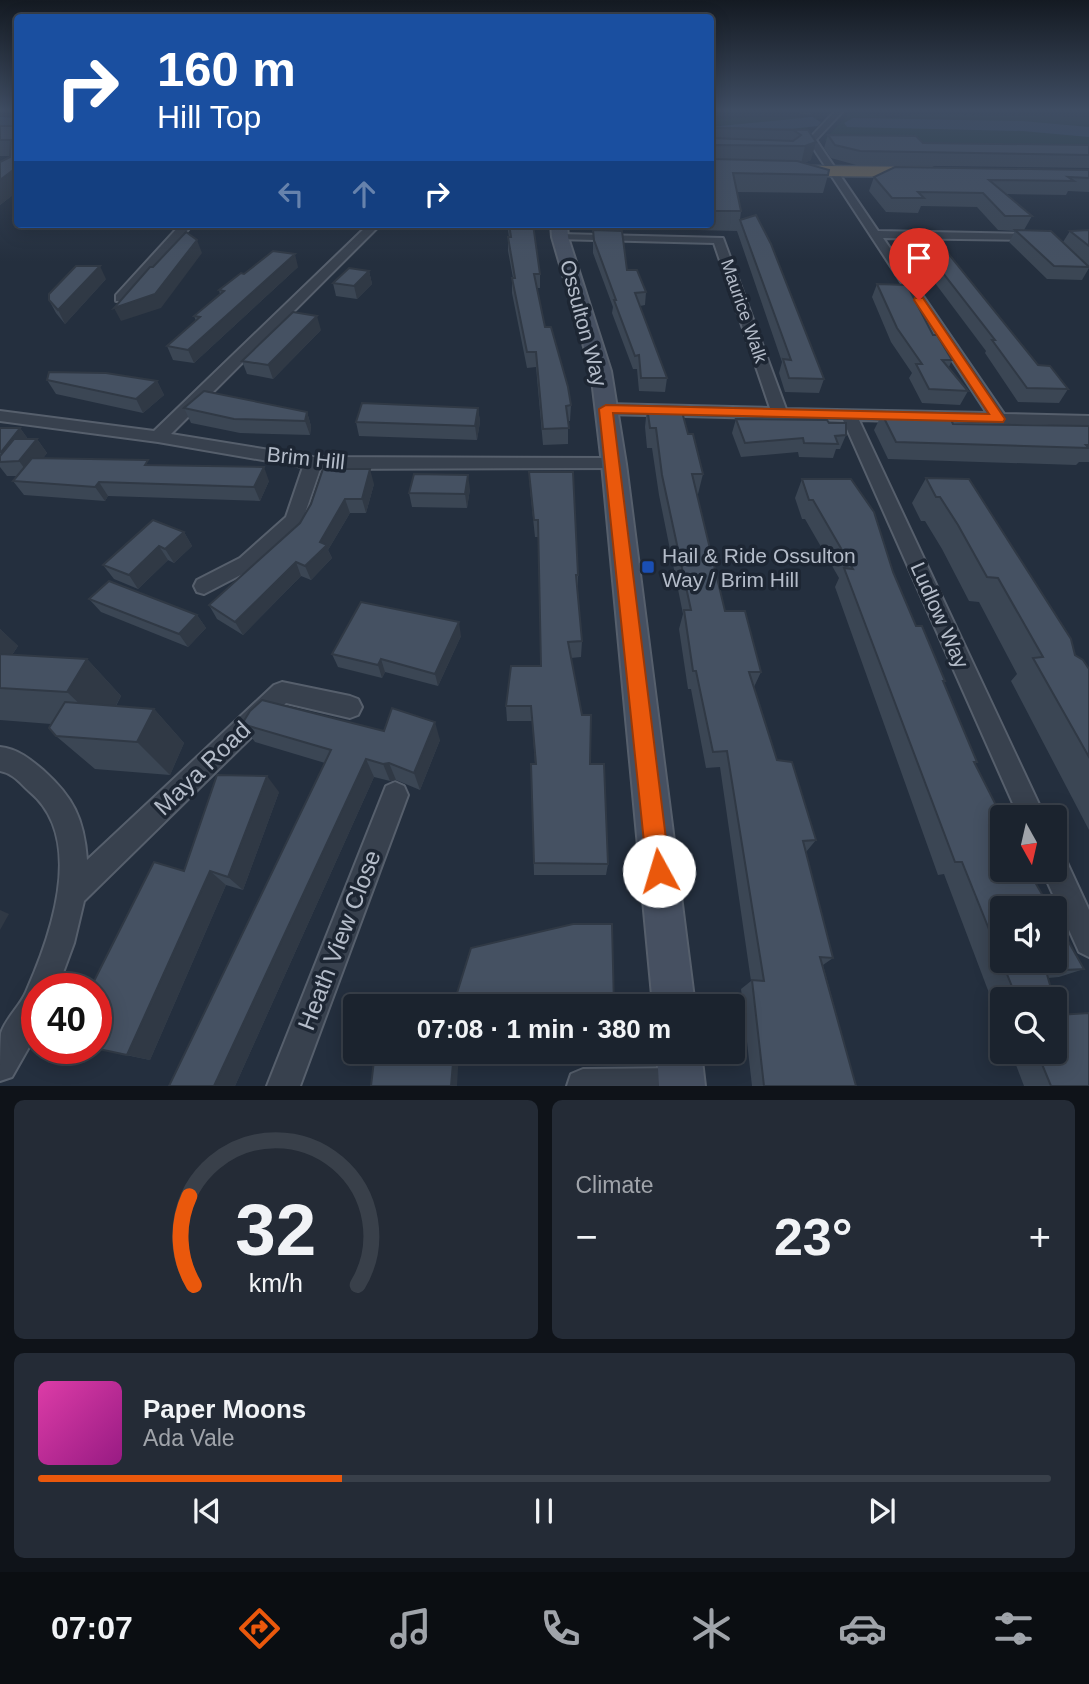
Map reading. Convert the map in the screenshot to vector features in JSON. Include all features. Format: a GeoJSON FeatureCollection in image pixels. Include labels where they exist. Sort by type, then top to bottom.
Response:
{"type":"FeatureCollection","features":[{"type":"Feature","properties":{"kind":"highway"},"geometry":{"type":"LineString","coordinates":[[714,170],[837,175]]}},
{"type":"Feature","properties":{"kind":"highway"},"geometry":{"type":"LineString","coordinates":[[714,177],[952,175]]}},
{"type":"Feature","properties":{"kind":"street"},"geometry":{"type":"LineString","coordinates":[[827,161],[999,419]]}},
{"type":"Feature","properties":{"kind":"street"},"geometry":{"type":"LineString","coordinates":[[874,234],[1048,237],[1032,221]]}},
{"type":"Feature","properties":{"kind":"street"},"geometry":{"type":"LineString","coordinates":[[121,298],[183,228]]}},
{"type":"Feature","properties":{"kind":"street"},"geometry":{"type":"LineString","coordinates":[[158,436],[371,228]]}},
{"type":"Feature","properties":{"kind":"street","name":"Ossulton Way"},"geometry":{"type":"LineString","coordinates":[[560,230],[600,364],[614,464],[673,994]]}},
{"type":"Feature","properties":{"kind":"street","name":"Maurice Walk"},"geometry":{"type":"LineString","coordinates":[[560,230],[719,240],[780,413]]}},
{"type":"Feature","properties":{"kind":"street"},"geometry":{"type":"LineString","coordinates":[[606,409],[1089,421]]}},
{"type":"Feature","properties":{"kind":"street","name":"Ludlow Way"},"geometry":{"type":"LineString","coordinates":[[848,413],[1027,805]]}},
{"type":"Feature","properties":{"kind":"street","name":"Brim Hill"},"geometry":{"type":"LineString","coordinates":[[0,416],[158,436],[313,463],[614,464]]}},
{"type":"Feature","properties":{"kind":"street"},"geometry":{"type":"LineString","coordinates":[[204,586],[247,563],[294,520],[313,463]]}},
{"type":"Feature","properties":{"kind":"street","name":"Maya Road"},"geometry":{"type":"LineString","coordinates":[[72,893],[282,692],[350,708]]}},
{"type":"Feature","properties":{"kind":"street"},"geometry":{"type":"LineString","coordinates":[[0,759],[12,760],[55,797],[73,836],[72,893],[60,945],[49,973]]}},
{"type":"Feature","properties":{"kind":"street","name":"Heath View Close"},"geometry":{"type":"LineString","coordinates":[[283,1086],[395,795]]}},
{"type":"Feature","properties":{"kind":"street"},"geometry":{"type":"LineString","coordinates":[[1061,882],[1089,942]]}},
{"type":"Feature","properties":{"kind":"street"},"geometry":{"type":"LineString","coordinates":[[0,1065],[21,1030]]}},
{"type":"Feature","properties":{"kind":"street"},"geometry":{"type":"LineString","coordinates":[[583,1086],[682,1085],[680,1064]]}},
{"type":"Feature","properties":{"kind":"building"},"geometry":{"type":"Polygon","coordinates":[[[14,161],[14,170],[0,180],[0,162],[14,161]]]}},
{"type":"Feature","properties":{"kind":"building"},"geometry":{"type":"Polygon","coordinates":[[[714,161],[797,161],[829,170],[828,175],[733,173],[741,211],[714,211],[714,161]]]}},
{"type":"Feature","properties":{"kind":"building"},"geometry":{"type":"Polygon","coordinates":[[[895,167],[1089,170],[1089,178],[1068,177],[1074,181],[989,180],[1032,216],[1005,216],[983,193],[918,192],[924,198],[892,198],[874,177],[895,167]]]}},
{"type":"Feature","properties":{"kind":"building"},"geometry":{"type":"Polygon","coordinates":[[[756,215],[771,244],[824,379],[789,378],[783,359],[791,360],[740,220],[756,215]]]}},
{"type":"Feature","properties":{"kind":"building"},"geometry":{"type":"Polygon","coordinates":[[[510,228],[534,228],[540,274],[534,274],[545,327],[551,327],[568,387],[571,405],[566,406],[569,428],[543,429],[536,352],[527,352],[512,278],[515,278],[508,237],[511,237],[510,228]]]}},
{"type":"Feature","properties":{"kind":"building"},"geometry":{"type":"Polygon","coordinates":[[[593,230],[622,231],[627,270],[637,270],[646,292],[635,293],[667,378],[641,378],[639,355],[635,356],[614,300],[593,230]]]}},
{"type":"Feature","properties":{"kind":"building"},"geometry":{"type":"Polygon","coordinates":[[[1015,230],[1051,231],[1089,267],[1054,266],[1015,230]]]}},
{"type":"Feature","properties":{"kind":"building"},"geometry":{"type":"Polygon","coordinates":[[[1089,230],[1089,246],[1070,231],[1089,230]]]}},
{"type":"Feature","properties":{"kind":"building"},"geometry":{"type":"Polygon","coordinates":[[[186,232],[197,240],[155,294],[114,308],[150,267],[186,232]]]}},
{"type":"Feature","properties":{"kind":"building"},"geometry":{"type":"Polygon","coordinates":[[[922,246],[943,247],[1038,365],[1050,366],[1068,389],[1027,388],[992,340],[995,340],[922,246]]]}},
{"type":"Feature","properties":{"kind":"building"},"geometry":{"type":"Polygon","coordinates":[[[273,251],[295,254],[188,350],[167,346],[200,317],[194,316],[224,291],[219,290],[273,251]]]}},
{"type":"Feature","properties":{"kind":"building"},"geometry":{"type":"Polygon","coordinates":[[[76,266],[100,266],[58,310],[49,300],[49,294],[76,266]]]}},
{"type":"Feature","properties":{"kind":"building"},"geometry":{"type":"Polygon","coordinates":[[[349,268],[369,271],[354,286],[333,283],[349,268]]]}},
{"type":"Feature","properties":{"kind":"building"},"geometry":{"type":"Polygon","coordinates":[[[877,284],[907,285],[933,335],[937,335],[952,360],[942,360],[968,391],[929,389],[916,364],[922,364],[897,328],[877,284]]]}},
{"type":"Feature","properties":{"kind":"building"},"geometry":{"type":"Polygon","coordinates":[[[293,312],[317,316],[268,365],[242,361],[293,312]]]}},
{"type":"Feature","properties":{"kind":"building"},"geometry":{"type":"Polygon","coordinates":[[[49,372],[106,373],[157,381],[136,399],[47,380],[49,372]]]}},
{"type":"Feature","properties":{"kind":"building"},"geometry":{"type":"Polygon","coordinates":[[[204,391],[307,412],[305,421],[234,419],[184,408],[204,391]]]}},
{"type":"Feature","properties":{"kind":"building"},"geometry":{"type":"Polygon","coordinates":[[[362,403],[478,408],[475,426],[356,422],[362,403]]]}},
{"type":"Feature","properties":{"kind":"building"},"geometry":{"type":"Polygon","coordinates":[[[647,407],[681,408],[688,434],[693,434],[703,474],[692,474],[725,611],[745,611],[761,672],[749,672],[777,760],[792,762],[816,840],[803,841],[833,958],[820,957],[856,1086],[764,1086],[752,980],[764,981],[727,751],[713,752],[696,671],[693,671],[684,610],[691,610],[662,475],[656,428],[650,428],[647,407]]]}},
{"type":"Feature","properties":{"kind":"building"},"geometry":{"type":"Polygon","coordinates":[[[882,414],[949,415],[953,424],[1089,426],[1089,445],[1086,445],[1089,448],[896,442],[882,414]]]}},
{"type":"Feature","properties":{"kind":"building"},"geometry":{"type":"Polygon","coordinates":[[[736,419],[827,420],[829,423],[846,423],[846,435],[835,436],[838,444],[804,443],[803,438],[745,443],[736,419]]]}},
{"type":"Feature","properties":{"kind":"building"},"geometry":{"type":"Polygon","coordinates":[[[0,428],[20,428],[1,452],[0,452],[0,428]]]}},
{"type":"Feature","properties":{"kind":"building"},"geometry":{"type":"Polygon","coordinates":[[[14,439],[37,439],[19,461],[0,462],[0,456],[14,439]]]}},
{"type":"Feature","properties":{"kind":"building"},"geometry":{"type":"Polygon","coordinates":[[[32,458],[148,460],[145,465],[264,467],[254,487],[99,482],[95,487],[13,481],[32,458]]]}},
{"type":"Feature","properties":{"kind":"building"},"geometry":{"type":"Polygon","coordinates":[[[323,469],[370,469],[362,499],[345,499],[320,542],[327,545],[305,566],[296,562],[235,622],[209,605],[300,523],[311,504],[323,469]]]}},
{"type":"Feature","properties":{"kind":"building"},"geometry":{"type":"Polygon","coordinates":[[[529,472],[573,472],[576,575],[582,641],[568,642],[582,715],[591,715],[590,764],[604,764],[608,864],[534,863],[531,764],[536,764],[531,706],[506,706],[511,666],[541,666],[538,520],[534,520],[529,472]]]}},
{"type":"Feature","properties":{"kind":"building"},"geometry":{"type":"Polygon","coordinates":[[[414,474],[468,475],[465,494],[409,493],[414,474]]]}},
{"type":"Feature","properties":{"kind":"building"},"geometry":{"type":"Polygon","coordinates":[[[926,478],[969,479],[1071,639],[1075,655],[1083,660],[1089,669],[1089,757],[1033,658],[1043,657],[998,578],[987,577],[958,525],[940,497],[936,497],[926,478]]]}},
{"type":"Feature","properties":{"kind":"building"},"geometry":{"type":"Polygon","coordinates":[[[802,479],[851,479],[874,512],[893,572],[916,626],[922,626],[977,762],[974,762],[996,805],[990,805],[990,882],[1035,882],[1043,896],[990,896],[990,932],[962,862],[955,862],[844,568],[853,569],[813,500],[809,500],[802,479]]]}},
{"type":"Feature","properties":{"kind":"building"},"geometry":{"type":"Polygon","coordinates":[[[153,520],[184,532],[165,549],[159,546],[129,575],[103,565],[153,520]]]}},
{"type":"Feature","properties":{"kind":"building"},"geometry":{"type":"Polygon","coordinates":[[[109,581],[197,615],[179,634],[89,599],[109,581]]]}},
{"type":"Feature","properties":{"kind":"building"},"geometry":{"type":"Polygon","coordinates":[[[361,602],[459,622],[435,674],[381,659],[378,665],[332,654],[361,602]]]}},
{"type":"Feature","properties":{"kind":"building"},"geometry":{"type":"Polygon","coordinates":[[[0,654],[87,659],[67,692],[0,688],[0,654]]]}},
{"type":"Feature","properties":{"kind":"building"},"geometry":{"type":"Polygon","coordinates":[[[262,700],[384,731],[392,708],[435,722],[414,773],[389,763],[366,759],[214,1086],[169,1086],[331,750],[242,724],[250,711],[262,700]]]}},
{"type":"Feature","properties":{"kind":"building"},"geometry":{"type":"Polygon","coordinates":[[[65,702],[154,709],[137,742],[56,736],[49,728],[65,702]]]}},
{"type":"Feature","properties":{"kind":"building"},"geometry":{"type":"Polygon","coordinates":[[[217,775],[267,776],[228,877],[210,871],[127,1055],[112,1052],[112,973],[98,973],[154,862],[184,871],[217,775]]]}},
{"type":"Feature","properties":{"kind":"building"},"geometry":{"type":"Polygon","coordinates":[[[573,924],[612,924],[614,994],[457,994],[471,948],[573,924]]]}},
{"type":"Feature","properties":{"kind":"building"},"geometry":{"type":"Polygon","coordinates":[[[1067,939],[1084,969],[1067,970],[1067,939]]]}},
{"type":"Feature","properties":{"kind":"building"},"geometry":{"type":"Polygon","coordinates":[[[1007,973],[1047,973],[1051,987],[1012,987],[1007,973]]]}},
{"type":"Feature","properties":{"kind":"building"},"geometry":{"type":"Polygon","coordinates":[[[1089,1013],[1089,1086],[1051,1086],[1042,1064],[1067,1064],[1067,1014],[1089,1013]]]}},
{"type":"Feature","properties":{"kind":"building"},"geometry":{"type":"Polygon","coordinates":[[[374,1064],[453,1064],[451,1086],[371,1086],[374,1064]]]}},
{"type":"Feature","properties":{"kind":"place","name":"Hail & Ride Ossulton Way / Brim Hill"},"geometry":{"type":"Point","coordinates":[648,567]}},
{"type":"Feature","properties":{"kind":"route"},"geometry":{"type":"LineString","coordinates":[[659,871],[606,409],[848,413],[999,419],[919,300]]}}]}
